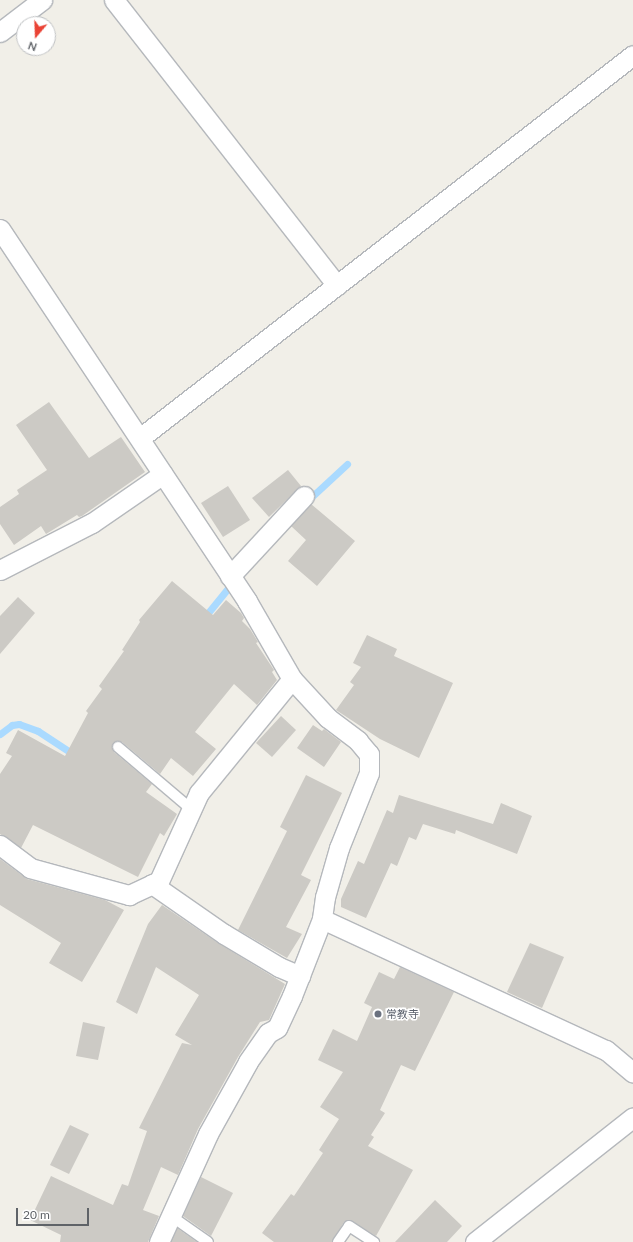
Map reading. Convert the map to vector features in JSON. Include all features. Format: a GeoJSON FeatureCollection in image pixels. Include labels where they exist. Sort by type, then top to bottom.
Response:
{"type":"FeatureCollection","features":[{"type":"Feature","properties":{"kind":"street"},"geometry":{"type":"LineString","coordinates":[[0,32],[42,0]]}},
{"type":"Feature","properties":{"kind":"street"},"geometry":{"type":"LineString","coordinates":[[114,0],[337,285]]}},
{"type":"Feature","properties":{"kind":"street"},"geometry":{"type":"LineString","coordinates":[[140,438],[633,55]]}},
{"type":"Feature","properties":{"kind":"street"},"geometry":{"type":"LineString","coordinates":[[0,229],[140,438],[230,576],[292,679],[328,718],[358,741],[369,754],[369,773],[340,848],[325,897],[322,919],[300,976],[277,1028],[268,1033],[248,1062],[208,1134],[159,1242]]}},
{"type":"Feature","properties":{"kind":"street"},"geometry":{"type":"LineString","coordinates":[[0,570],[92,523],[163,474]]}},
{"type":"Feature","properties":{"kind":"street"},"geometry":{"type":"LineString","coordinates":[[230,576],[304,496]]}},
{"type":"Feature","properties":{"kind":"street"},"geometry":{"type":"LineString","coordinates":[[0,845],[30,868],[129,895],[158,881],[199,792],[292,679]]}},
{"type":"Feature","properties":{"kind":"street"},"geometry":{"type":"LineString","coordinates":[[152,884],[224,934],[279,967],[300,976]]}},
{"type":"Feature","properties":{"kind":"street"},"geometry":{"type":"LineString","coordinates":[[322,919],[606,1050],[633,1073]]}},
{"type":"Feature","properties":{"kind":"street"},"geometry":{"type":"LineString","coordinates":[[475,1242],[633,1117]]}},
{"type":"Feature","properties":{"kind":"lane"},"geometry":{"type":"LineString","coordinates":[[118,747],[191,809]]}},
{"type":"Feature","properties":{"kind":"lane"},"geometry":{"type":"LineString","coordinates":[[171,1216],[208,1242]]}},
{"type":"Feature","properties":{"kind":"lane"},"geometry":{"type":"LineString","coordinates":[[338,1242],[349,1226],[374,1242]]}},
{"type":"Feature","properties":{"kind":"building"},"geometry":{"type":"Polygon","coordinates":[[[49,402],[89,458],[121,437],[145,472],[82,516],[79,517],[77,515],[46,534],[41,526],[14,545],[0,524],[0,507],[19,494],[17,490],[47,470],[16,425],[49,402]]]}},
{"type":"Feature","properties":{"kind":"building"},"geometry":{"type":"Polygon","coordinates":[[[288,470],[301,486],[269,517],[252,498],[288,470]]]}},
{"type":"Feature","properties":{"kind":"building"},"geometry":{"type":"Polygon","coordinates":[[[228,486],[250,520],[223,537],[201,503],[228,486]]]}},
{"type":"Feature","properties":{"kind":"building"},"geometry":{"type":"Polygon","coordinates":[[[311,504],[355,541],[317,586],[288,561],[306,540],[291,526],[311,504]]]}},
{"type":"Feature","properties":{"kind":"building"},"geometry":{"type":"Polygon","coordinates":[[[172,581],[213,615],[226,600],[241,613],[244,618],[242,621],[250,629],[258,642],[256,643],[274,670],[272,672],[277,680],[257,705],[234,684],[195,732],[216,749],[193,776],[171,758],[160,774],[122,742],[113,743],[114,752],[152,784],[146,792],[177,814],[164,836],[160,833],[138,877],[33,825],[21,848],[0,834],[0,774],[12,756],[6,753],[18,730],[65,756],[88,713],[86,711],[102,689],[99,686],[124,651],[122,650],[140,622],[139,620],[172,581]]]}},
{"type":"Feature","properties":{"kind":"building"},"geometry":{"type":"Polygon","coordinates":[[[18,597],[35,613],[0,654],[0,616],[18,597]]]}},
{"type":"Feature","properties":{"kind":"building"},"geometry":{"type":"Polygon","coordinates":[[[367,635],[397,649],[394,656],[453,683],[419,758],[380,739],[336,710],[354,685],[350,682],[361,667],[353,663],[367,635]]]}},
{"type":"Feature","properties":{"kind":"building"},"geometry":{"type":"Polygon","coordinates":[[[281,716],[296,730],[272,757],[256,743],[281,716]]]}},
{"type":"Feature","properties":{"kind":"building"},"geometry":{"type":"Polygon","coordinates":[[[313,725],[322,731],[324,729],[341,742],[324,767],[297,748],[313,725]]]}},
{"type":"Feature","properties":{"kind":"building"},"geometry":{"type":"Polygon","coordinates":[[[306,775],[342,793],[301,875],[311,880],[286,927],[302,934],[287,958],[238,930],[287,831],[280,827],[306,775]]]}},
{"type":"Feature","properties":{"kind":"building"},"geometry":{"type":"Polygon","coordinates":[[[399,795],[493,824],[501,803],[532,816],[517,854],[456,830],[455,834],[423,824],[416,840],[409,837],[397,866],[391,863],[366,918],[341,907],[341,899],[358,861],[364,864],[387,810],[393,813],[399,795]]]}},
{"type":"Feature","properties":{"kind":"building"},"geometry":{"type":"Polygon","coordinates":[[[0,859],[27,879],[105,900],[124,910],[82,982],[49,963],[61,943],[0,905],[0,859]]]}},
{"type":"Feature","properties":{"kind":"building"},"geometry":{"type":"Polygon","coordinates":[[[162,905],[218,943],[285,984],[269,1020],[260,1022],[238,1057],[198,1129],[178,1175],[161,1167],[143,1210],[159,1216],[148,1242],[60,1242],[61,1235],[30,1220],[51,1176],[113,1205],[122,1184],[128,1186],[147,1131],[139,1128],[182,1043],[192,1045],[175,1035],[199,995],[156,967],[137,1014],[116,1002],[148,924],[162,905]]]}},
{"type":"Feature","properties":{"kind":"building"},"geometry":{"type":"Polygon","coordinates":[[[530,943],[564,957],[542,1008],[507,992],[530,943]]]}},
{"type":"Feature","properties":{"kind":"building"},"geometry":{"type":"Polygon","coordinates":[[[400,967],[454,992],[415,1071],[401,1065],[380,1110],[385,1113],[371,1135],[374,1137],[368,1146],[413,1170],[376,1236],[349,1220],[344,1222],[332,1242],[274,1242],[262,1233],[291,1194],[294,1196],[323,1153],[319,1150],[339,1119],[320,1107],[343,1072],[318,1060],[333,1029],[357,1041],[372,1007],[364,1003],[379,972],[394,979],[400,967]]]}},
{"type":"Feature","properties":{"kind":"building"},"geometry":{"type":"Polygon","coordinates":[[[83,1022],[105,1027],[98,1060],[76,1056],[83,1022]]]}},
{"type":"Feature","properties":{"kind":"building"},"geometry":{"type":"Polygon","coordinates":[[[70,1125],[89,1134],[69,1174],[50,1165],[70,1125]]]}},
{"type":"Feature","properties":{"kind":"building"},"geometry":{"type":"Polygon","coordinates":[[[201,1177],[233,1193],[211,1236],[183,1216],[201,1177]]]}},
{"type":"Feature","properties":{"kind":"building"},"geometry":{"type":"Polygon","coordinates":[[[435,1200],[462,1226],[447,1242],[395,1242],[435,1200]]]}},
{"type":"Feature","properties":{"kind":"building"},"geometry":{"type":"Polygon","coordinates":[[[177,1228],[197,1242],[171,1242],[177,1228]]]}},
{"type":"Feature","properties":{"kind":"waterway"},"geometry":{"type":"LineString","coordinates":[[306,502],[347,464]]}},
{"type":"Feature","properties":{"kind":"waterway"},"geometry":{"type":"LineString","coordinates":[[203,619],[233,582]]}},
{"type":"Feature","properties":{"kind":"waterway"},"geometry":{"type":"LineString","coordinates":[[0,734],[12,725],[19,724],[38,731],[76,756]]}},
{"type":"Feature","properties":{"kind":"place","name":"常教寺"},"geometry":{"type":"Point","coordinates":[378,1014]}}]}
